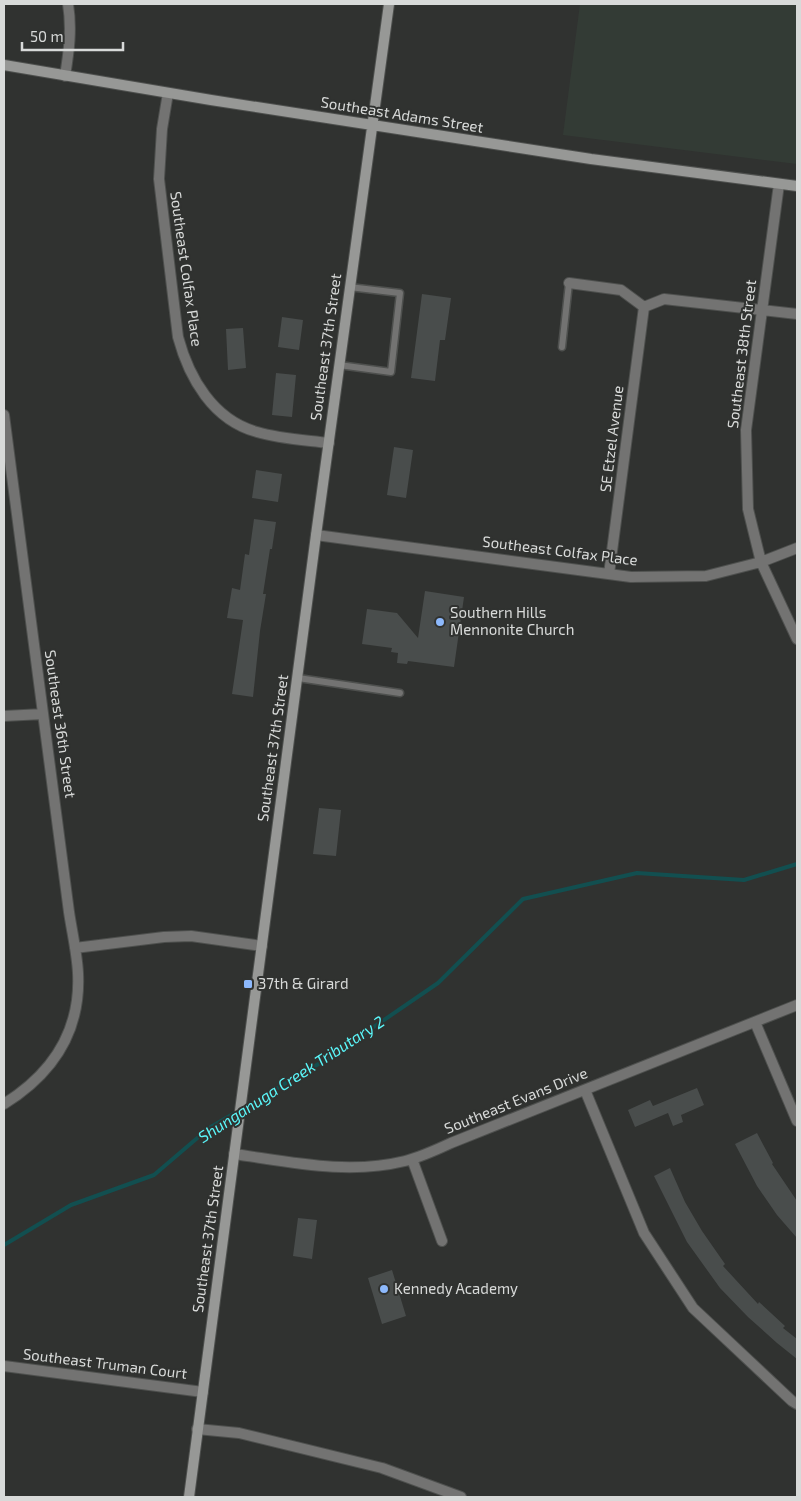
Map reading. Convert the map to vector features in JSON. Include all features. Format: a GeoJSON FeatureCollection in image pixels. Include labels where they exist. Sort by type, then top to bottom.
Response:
{"type":"FeatureCollection","features":[{"type":"Feature","properties":{"kind":"main road","name":"Southeast 37th Street"},"geometry":{"type":"LineString","coordinates":[[189,1497],[349,287],[389,4]]}},
{"type":"Feature","properties":{"kind":"main road","name":"Southeast Adams Street"},"geometry":{"type":"LineString","coordinates":[[4,66],[591,159],[797,186]]}},
{"type":"Feature","properties":{"kind":"street"},"geometry":{"type":"LineString","coordinates":[[65,76],[71,35],[68,4]]}},
{"type":"Feature","properties":{"kind":"street","name":"Southeast Colfax Place"},"geometry":{"type":"LineString","coordinates":[[168,93],[162,129],[159,179],[178,337],[182,353],[193,378],[215,408],[239,426],[257,432],[329,443]]}},
{"type":"Feature","properties":{"kind":"street","name":"Southeast 38th Street"},"geometry":{"type":"LineString","coordinates":[[779,184],[746,430],[748,509],[761,562],[797,639]]}},
{"type":"Feature","properties":{"kind":"street"},"geometry":{"type":"LineString","coordinates":[[569,283],[621,290],[644,308],[664,299],[797,314]]}},
{"type":"Feature","properties":{"kind":"street","name":"SE Etzel Avenue"},"geometry":{"type":"LineString","coordinates":[[609,574],[644,308]]}},
{"type":"Feature","properties":{"kind":"street","name":"Southeast 36th Street"},"geometry":{"type":"LineString","coordinates":[[4,414],[78,972],[76,1007],[60,1051],[42,1074],[22,1093],[4,1104]]}},
{"type":"Feature","properties":{"kind":"street","name":"Southeast Colfax Place"},"geometry":{"type":"LineString","coordinates":[[316,535],[631,577],[706,576],[761,562],[797,548]]}},
{"type":"Feature","properties":{"kind":"street"},"geometry":{"type":"LineString","coordinates":[[4,716],[43,714]]}},
{"type":"Feature","properties":{"kind":"street"},"geometry":{"type":"LineString","coordinates":[[75,948],[164,937],[191,936],[262,946]]}},
{"type":"Feature","properties":{"kind":"street","name":"Southeast Evans Drive"},"geometry":{"type":"LineString","coordinates":[[235,1149],[321,1166],[352,1168],[378,1166],[412,1159],[797,1005]]}},
{"type":"Feature","properties":{"kind":"street"},"geometry":{"type":"LineString","coordinates":[[755,1022],[797,1121]]}},
{"type":"Feature","properties":{"kind":"street"},"geometry":{"type":"LineString","coordinates":[[585,1090],[644,1232],[693,1308],[797,1404]]}},
{"type":"Feature","properties":{"kind":"street"},"geometry":{"type":"LineString","coordinates":[[412,1159],[442,1241]]}},
{"type":"Feature","properties":{"kind":"street","name":"Southeast Truman Court"},"geometry":{"type":"LineString","coordinates":[[4,1366],[203,1392]]}},
{"type":"Feature","properties":{"kind":"street"},"geometry":{"type":"LineString","coordinates":[[197,1429],[239,1433],[382,1468],[460,1497]]}},
{"type":"Feature","properties":{"kind":"lane"},"geometry":{"type":"LineString","coordinates":[[562,347],[569,283]]}},
{"type":"Feature","properties":{"kind":"lane"},"geometry":{"type":"LineString","coordinates":[[339,365],[391,372],[400,293],[349,287]]}},
{"type":"Feature","properties":{"kind":"lane"},"geometry":{"type":"LineString","coordinates":[[298,678],[400,693]]}},
{"type":"Feature","properties":{"kind":"shaded area"},"geometry":{"type":"Polygon","coordinates":[[[580,4],[797,4],[797,164],[563,135],[580,4]]]}},
{"type":"Feature","properties":{"kind":"building"},"geometry":{"type":"Polygon","coordinates":[[[422,294],[451,298],[445,340],[440,340],[435,381],[411,378],[422,294]]]}},
{"type":"Feature","properties":{"kind":"building"},"geometry":{"type":"Polygon","coordinates":[[[282,317],[303,320],[299,350],[278,347],[282,317]]]}},
{"type":"Feature","properties":{"kind":"building"},"geometry":{"type":"Polygon","coordinates":[[[243,328],[246,368],[228,370],[226,329],[243,328]]]}},
{"type":"Feature","properties":{"kind":"building"},"geometry":{"type":"Polygon","coordinates":[[[276,373],[296,375],[292,417],[272,415],[276,373]]]}},
{"type":"Feature","properties":{"kind":"building"},"geometry":{"type":"Polygon","coordinates":[[[394,447],[413,450],[406,498],[387,495],[394,447]]]}},
{"type":"Feature","properties":{"kind":"building"},"geometry":{"type":"Polygon","coordinates":[[[256,470],[282,474],[278,502],[252,498],[256,470]]]}},
{"type":"Feature","properties":{"kind":"building"},"geometry":{"type":"Polygon","coordinates":[[[254,519],[276,522],[263,594],[266,594],[253,697],[232,694],[243,620],[227,618],[232,588],[240,590],[245,554],[249,555],[254,519]]]}},
{"type":"Feature","properties":{"kind":"building","name":"Southern Hills Mennonite Church"},"geometry":{"type":"Polygon","coordinates":[[[425,591],[464,597],[454,667],[408,661],[407,664],[397,663],[398,653],[391,652],[392,648],[362,644],[367,609],[397,613],[418,638],[425,591]]]}},
{"type":"Feature","properties":{"kind":"building"},"geometry":{"type":"Polygon","coordinates":[[[319,808],[341,810],[336,856],[313,854],[319,808]]]}},
{"type":"Feature","properties":{"kind":"building"},"geometry":{"type":"Polygon","coordinates":[[[697,1088],[704,1105],[681,1115],[683,1122],[673,1126],[668,1113],[635,1127],[628,1110],[650,1100],[653,1106],[697,1088]]]}},
{"type":"Feature","properties":{"kind":"building"},"geometry":{"type":"Polygon","coordinates":[[[757,1133],[772,1164],[797,1201],[797,1238],[777,1215],[757,1186],[735,1144],[757,1133]]]}},
{"type":"Feature","properties":{"kind":"building"},"geometry":{"type":"Polygon","coordinates":[[[670,1168],[685,1202],[725,1264],[723,1266],[758,1304],[759,1302],[785,1326],[783,1328],[797,1339],[797,1359],[748,1317],[720,1288],[687,1242],[654,1176],[670,1168]]]}},
{"type":"Feature","properties":{"kind":"building"},"geometry":{"type":"Polygon","coordinates":[[[298,1218],[317,1220],[312,1259],[293,1256],[298,1218]]]}},
{"type":"Feature","properties":{"kind":"building"},"geometry":{"type":"Polygon","coordinates":[[[392,1270],[406,1316],[382,1324],[368,1278],[392,1270]]]}},
{"type":"Feature","properties":{"kind":"waterway","name":"Shunganuga Creek Tributary 2"},"geometry":{"type":"LineString","coordinates":[[4,1245],[71,1205],[154,1175],[209,1128],[327,1059],[438,983],[523,899],[637,873],[744,880],[797,864]]}},
{"type":"Feature","properties":{"kind":"place","name":"Southern Hills Mennonite Church"},"geometry":{"type":"Point","coordinates":[440,622]}},
{"type":"Feature","properties":{"kind":"place","name":"37th & Girard"},"geometry":{"type":"Point","coordinates":[248,984]}},
{"type":"Feature","properties":{"kind":"place","name":"Kennedy Academy"},"geometry":{"type":"Point","coordinates":[384,1289]}}]}
